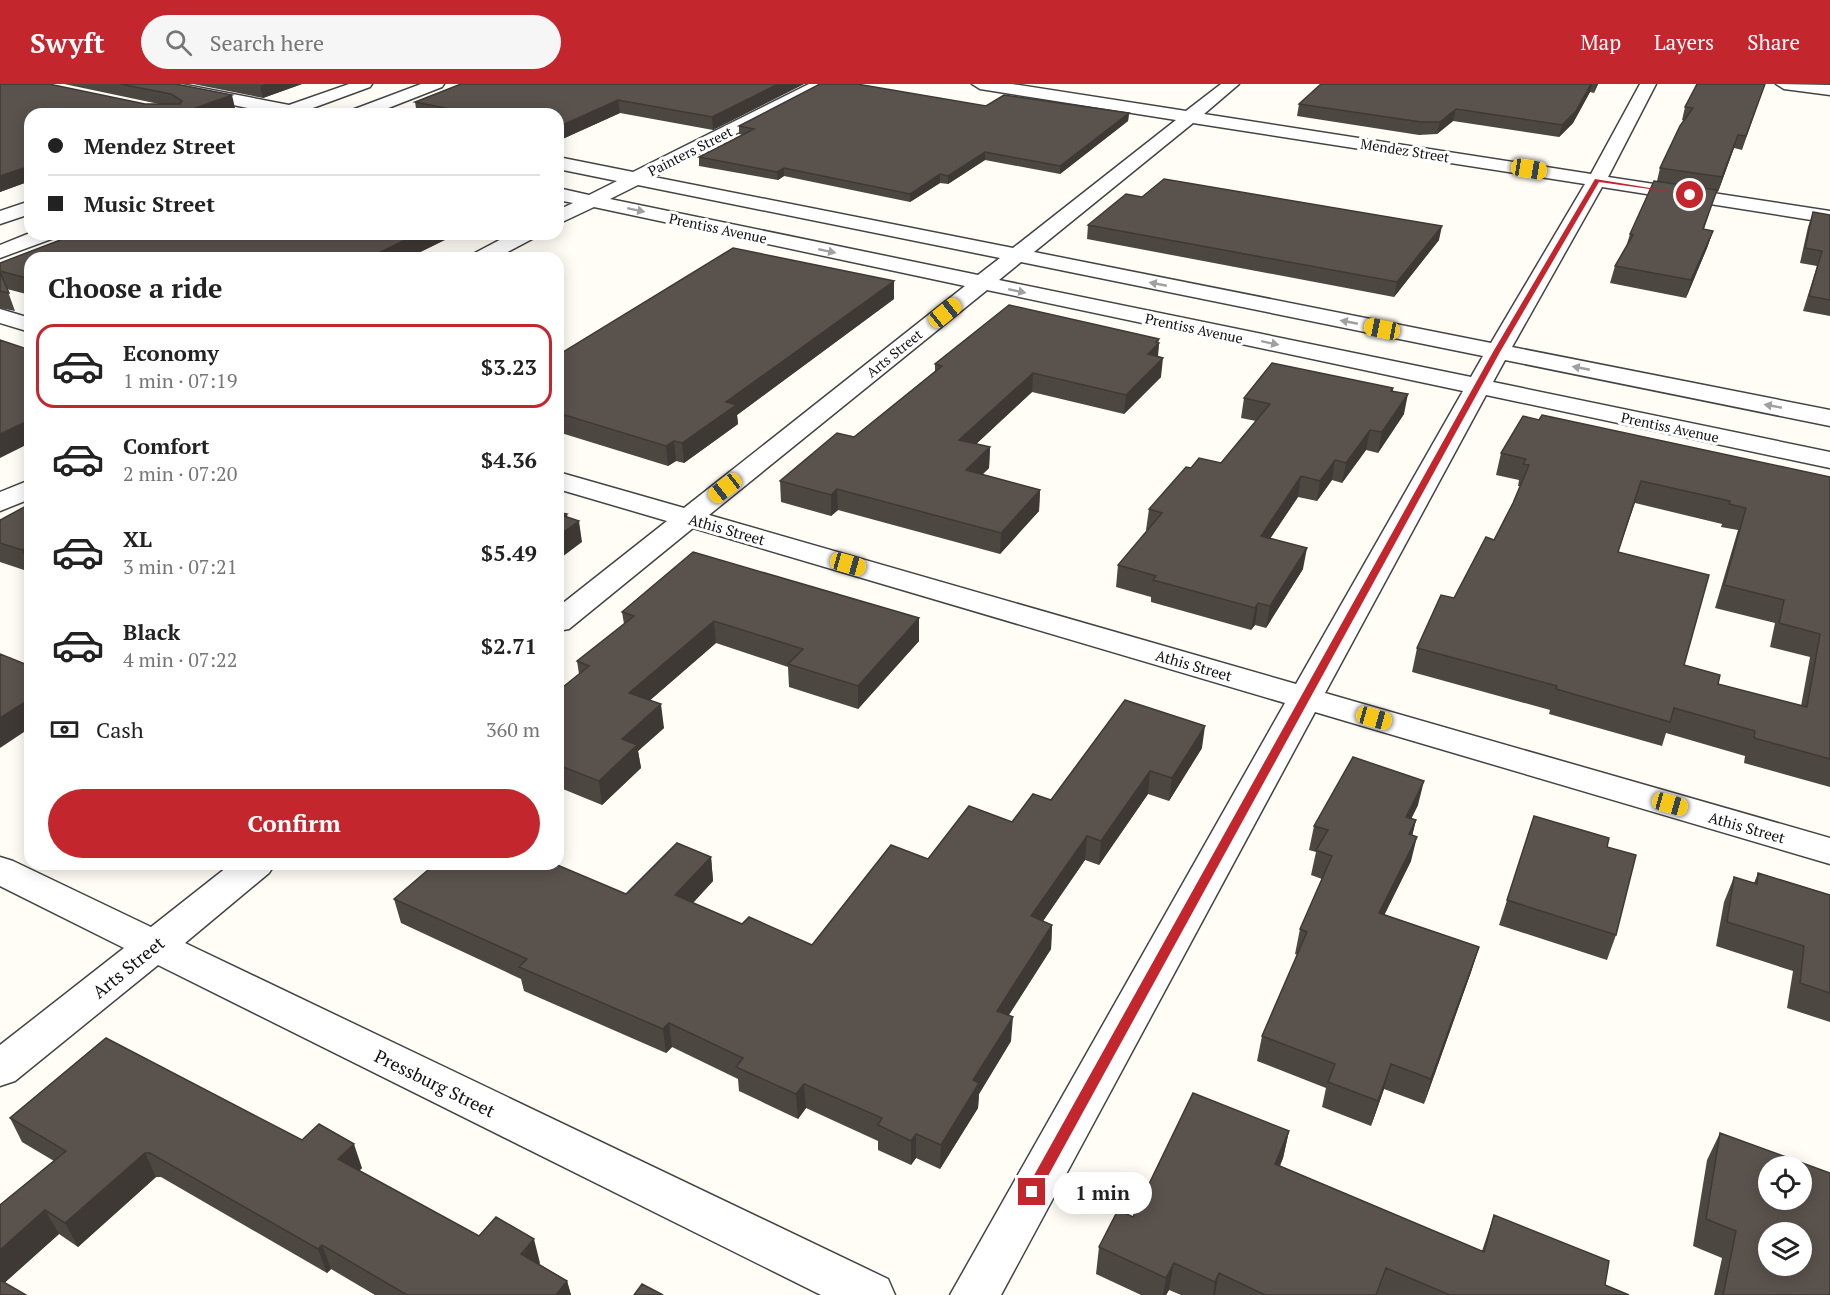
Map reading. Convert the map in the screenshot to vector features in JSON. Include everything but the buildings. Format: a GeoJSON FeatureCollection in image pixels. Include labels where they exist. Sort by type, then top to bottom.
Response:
{"type":"FeatureCollection","features":[{"type":"Feature","properties":{"kind":"street"},"geometry":{"type":"LineString","coordinates":[[156,84],[270,108]]}},
{"type":"Feature","properties":{"kind":"street"},"geometry":{"type":"LineString","coordinates":[[306,108],[364,84]]}},
{"type":"Feature","properties":{"kind":"street"},"geometry":{"type":"LineString","coordinates":[[374,108],[436,84]]}},
{"type":"Feature","properties":{"kind":"street","name":"Painters Street"},"geometry":{"type":"LineString","coordinates":[[564,215],[822,84]]}},
{"type":"Feature","properties":{"kind":"street","name":"Mendez Street"},"geometry":{"type":"LineString","coordinates":[[980,84],[1830,217]]}},
{"type":"Feature","properties":{"kind":"street","name":"Arts Street"},"geometry":{"type":"LineString","coordinates":[[564,617],[1231,84]]}},
{"type":"Feature","properties":{"kind":"street"},"geometry":{"type":"LineString","coordinates":[[975,1295],[1497,352],[1597,180],[1648,84]]}},
{"type":"Feature","properties":{"kind":"street"},"geometry":{"type":"LineString","coordinates":[[1784,84],[1830,90]]}},
{"type":"Feature","properties":{"kind":"street"},"geometry":{"type":"LineString","coordinates":[[564,164],[1830,418]]}},
{"type":"Feature","properties":{"kind":"street","name":"Prentiss Avenue"},"geometry":{"type":"LineString","coordinates":[[564,195],[1830,460]]}},
{"type":"Feature","properties":{"kind":"street"},"geometry":{"type":"LineString","coordinates":[[0,218],[24,209]]}},
{"type":"Feature","properties":{"kind":"street"},"geometry":{"type":"LineString","coordinates":[[0,252],[31,240]]}},
{"type":"Feature","properties":{"kind":"street"},"geometry":{"type":"LineString","coordinates":[[492,252],[516,240]]}},
{"type":"Feature","properties":{"kind":"street"},"geometry":{"type":"LineString","coordinates":[[0,316],[24,323]]}},
{"type":"Feature","properties":{"kind":"street","name":"Athis Street"},"geometry":{"type":"LineString","coordinates":[[564,482],[1830,851]]}},
{"type":"Feature","properties":{"kind":"street"},"geometry":{"type":"LineString","coordinates":[[0,503],[24,491]]}},
{"type":"Feature","properties":{"kind":"street","name":"Pressburg Street"},"geometry":{"type":"LineString","coordinates":[[0,870],[870,1295]]}},
{"type":"Feature","properties":{"kind":"street","name":"Arts Street"},"geometry":{"type":"LineString","coordinates":[[0,1069],[249,870]]}},
{"type":"Feature","properties":{"kind":"route"},"geometry":{"type":"LineString","coordinates":[[1032,1192],[1497,352],[1597,180],[1690,195]]}}]}
